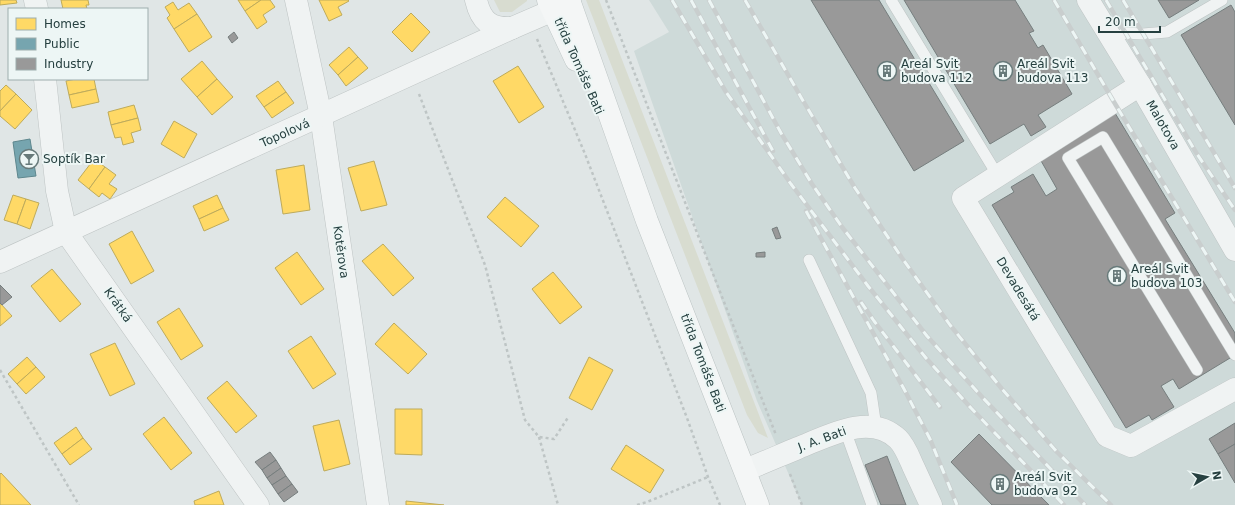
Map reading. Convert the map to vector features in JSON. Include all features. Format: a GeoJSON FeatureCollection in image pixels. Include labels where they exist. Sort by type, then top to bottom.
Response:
{"type":"FeatureCollection","features":[{"type":"Feature","properties":{"kind":"main road","name":"třída Tomáše Bati"},"geometry":{"type":"LineString","coordinates":[[560,3],[758,505]]}},
{"type":"Feature","properties":{"kind":"street","name":"Kotěrova"},"geometry":{"type":"LineString","coordinates":[[296,0],[320,116],[378,505]]}},
{"type":"Feature","properties":{"kind":"street"},"geometry":{"type":"LineString","coordinates":[[476,0],[481,15],[486,22],[492,26],[501,29],[521,25]]}},
{"type":"Feature","properties":{"kind":"street","name":"Malotova"},"geometry":{"type":"LineString","coordinates":[[1088,0],[1140,85],[1235,250]]}},
{"type":"Feature","properties":{"kind":"street","name":"Topolová"},"geometry":{"type":"LineString","coordinates":[[0,262],[521,25],[560,3]]}},
{"type":"Feature","properties":{"kind":"street","name":"Krátká"},"geometry":{"type":"LineString","coordinates":[[45,80],[58,191],[66,232],[258,505]]}},
{"type":"Feature","properties":{"kind":"street","name":"Devadesátá"},"geometry":{"type":"LineString","coordinates":[[1140,85],[964,198],[1107,436],[1131,446],[1235,389]]}},
{"type":"Feature","properties":{"kind":"street","name":"J. A. Bati"},"geometry":{"type":"LineString","coordinates":[[745,470],[845,430],[858,427],[876,427],[890,433],[899,440],[905,449],[931,505]]}},
{"type":"Feature","properties":{"kind":"lane"},"geometry":{"type":"LineString","coordinates":[[891,0],[998,176]]}},
{"type":"Feature","properties":{"kind":"lane"},"geometry":{"type":"LineString","coordinates":[[1112,40],[1125,33],[1144,34],[1167,32],[1222,0]]}},
{"type":"Feature","properties":{"kind":"lane"},"geometry":{"type":"LineString","coordinates":[[1197,370],[1068,158],[1103,137],[1235,354]]}},
{"type":"Feature","properties":{"kind":"lane"},"geometry":{"type":"LineString","coordinates":[[809,260],[871,393],[876,427]]}},
{"type":"Feature","properties":{"kind":"lane"},"geometry":{"type":"LineString","coordinates":[[845,430],[872,505]]}},
{"type":"Feature","properties":{"kind":"path"},"geometry":{"type":"LineString","coordinates":[[606,0],[773,425]]}},
{"type":"Feature","properties":{"kind":"path"},"geometry":{"type":"LineString","coordinates":[[521,25],[540,44],[588,161],[720,505]]}},
{"type":"Feature","properties":{"kind":"path"},"geometry":{"type":"LineString","coordinates":[[412,75],[485,265],[526,420],[539,437],[558,505]]}},
{"type":"Feature","properties":{"kind":"path"},"geometry":{"type":"LineString","coordinates":[[0,370],[79,505]]}},
{"type":"Feature","properties":{"kind":"path"},"geometry":{"type":"LineString","coordinates":[[539,437],[554,439],[569,416]]}},
{"type":"Feature","properties":{"kind":"path"},"geometry":{"type":"LineString","coordinates":[[637,505],[708,476]]}},
{"type":"Feature","properties":{"kind":"shaded area"},"geometry":{"type":"Polygon","coordinates":[[[494,0],[527,1],[512,12],[500,12],[494,0]]]}},
{"type":"Feature","properties":{"kind":"shaded area"},"geometry":{"type":"Polygon","coordinates":[[[586,0],[599,0],[768,438],[758,433],[747,415],[586,0]]]}},
{"type":"Feature","properties":{"kind":"shaded area"},"geometry":{"type":"Polygon","coordinates":[[[649,0],[1235,0],[1235,505],[802,505],[757,401],[634,51],[669,32],[649,0]]]}},
{"type":"Feature","properties":{"kind":"building: Homes"},"geometry":{"type":"Polygon","coordinates":[[[0,0],[16,0],[17,3],[0,5],[0,0]]]}},
{"type":"Feature","properties":{"kind":"building: Homes"},"geometry":{"type":"Polygon","coordinates":[[[61,0],[88,0],[89,5],[86,5],[87,8],[63,8],[61,0]]]}},
{"type":"Feature","properties":{"kind":"building: Homes"},"geometry":{"type":"Polygon","coordinates":[[[238,0],[261,0],[245,11],[238,0]]]}},
{"type":"Feature","properties":{"kind":"building: Homes"},"geometry":{"type":"Polygon","coordinates":[[[261,0],[270,0],[275,7],[263,15],[267,22],[257,29],[245,11],[261,0]]]}},
{"type":"Feature","properties":{"kind":"building: Homes"},"geometry":{"type":"Polygon","coordinates":[[[319,0],[349,1],[338,7],[342,15],[329,21],[319,0]]]}},
{"type":"Feature","properties":{"kind":"building: Homes"},"geometry":{"type":"Polygon","coordinates":[[[173,2],[178,10],[189,3],[197,14],[174,29],[167,18],[170,15],[165,7],[173,2]]]}},
{"type":"Feature","properties":{"kind":"building: Homes"},"geometry":{"type":"Polygon","coordinates":[[[411,13],[430,32],[412,52],[392,32],[411,13]]]}},
{"type":"Feature","properties":{"kind":"building: Homes"},"geometry":{"type":"Polygon","coordinates":[[[197,14],[212,37],[189,52],[174,29],[197,14]]]}},
{"type":"Feature","properties":{"kind":"building: Homes"},"geometry":{"type":"Polygon","coordinates":[[[349,47],[358,57],[338,75],[329,65],[349,47]]]}},
{"type":"Feature","properties":{"kind":"building: Homes"},"geometry":{"type":"Polygon","coordinates":[[[358,57],[368,68],[346,86],[338,75],[358,57]]]}},
{"type":"Feature","properties":{"kind":"building: Homes"},"geometry":{"type":"Polygon","coordinates":[[[202,61],[217,79],[197,97],[181,79],[202,61]]]}},
{"type":"Feature","properties":{"kind":"building: Homes"},"geometry":{"type":"Polygon","coordinates":[[[518,66],[544,107],[519,123],[493,81],[518,66]]]}},
{"type":"Feature","properties":{"kind":"building: Homes"},"geometry":{"type":"Polygon","coordinates":[[[217,79],[233,97],[212,115],[197,97],[217,79]]]}},
{"type":"Feature","properties":{"kind":"building: Homes"},"geometry":{"type":"Polygon","coordinates":[[[94,80],[96,89],[69,95],[66,81],[94,80]]]}},
{"type":"Feature","properties":{"kind":"building: Homes"},"geometry":{"type":"Polygon","coordinates":[[[278,81],[286,92],[264,107],[256,96],[278,81]]]}},
{"type":"Feature","properties":{"kind":"building: Homes"},"geometry":{"type":"Polygon","coordinates":[[[6,85],[16,94],[0,111],[0,91],[6,85]]]}},
{"type":"Feature","properties":{"kind":"building: Homes"},"geometry":{"type":"Polygon","coordinates":[[[96,89],[99,102],[72,108],[69,95],[96,89]]]}},
{"type":"Feature","properties":{"kind":"building: Homes"},"geometry":{"type":"Polygon","coordinates":[[[286,92],[294,103],[272,118],[264,107],[286,92]]]}},
{"type":"Feature","properties":{"kind":"building: Homes"},"geometry":{"type":"Polygon","coordinates":[[[16,94],[32,110],[15,129],[0,116],[0,111],[16,94]]]}},
{"type":"Feature","properties":{"kind":"building: Homes"},"geometry":{"type":"Polygon","coordinates":[[[134,105],[138,118],[111,125],[108,112],[134,105]]]}},
{"type":"Feature","properties":{"kind":"building: Homes"},"geometry":{"type":"Polygon","coordinates":[[[138,118],[141,130],[131,133],[134,142],[123,145],[121,137],[115,138],[111,125],[138,118]]]}},
{"type":"Feature","properties":{"kind":"building: Homes"},"geometry":{"type":"Polygon","coordinates":[[[174,121],[197,134],[184,158],[161,144],[174,121]]]}},
{"type":"Feature","properties":{"kind":"building: Homes"},"geometry":{"type":"Polygon","coordinates":[[[94,159],[105,167],[89,189],[78,180],[94,159]]]}},
{"type":"Feature","properties":{"kind":"building: Homes"},"geometry":{"type":"Polygon","coordinates":[[[374,161],[387,205],[361,211],[348,168],[374,161]]]}},
{"type":"Feature","properties":{"kind":"building: Homes"},"geometry":{"type":"Polygon","coordinates":[[[304,165],[310,210],[283,214],[276,170],[304,165]]]}},
{"type":"Feature","properties":{"kind":"building: Homes"},"geometry":{"type":"Polygon","coordinates":[[[105,167],[116,175],[109,184],[117,189],[110,199],[102,193],[99,197],[89,189],[105,167]]]}},
{"type":"Feature","properties":{"kind":"building: Homes"},"geometry":{"type":"Polygon","coordinates":[[[13,195],[26,199],[17,224],[4,220],[13,195]]]}},
{"type":"Feature","properties":{"kind":"building: Homes"},"geometry":{"type":"Polygon","coordinates":[[[217,195],[223,208],[199,219],[193,206],[217,195]]]}},
{"type":"Feature","properties":{"kind":"building: Homes"},"geometry":{"type":"Polygon","coordinates":[[[505,197],[539,226],[521,247],[487,217],[505,197]]]}},
{"type":"Feature","properties":{"kind":"building: Homes"},"geometry":{"type":"Polygon","coordinates":[[[26,199],[39,203],[30,229],[17,224],[26,199]]]}},
{"type":"Feature","properties":{"kind":"building: Homes"},"geometry":{"type":"Polygon","coordinates":[[[223,208],[229,220],[204,231],[199,219],[223,208]]]}},
{"type":"Feature","properties":{"kind":"building: Homes"},"geometry":{"type":"Polygon","coordinates":[[[132,231],[154,271],[131,284],[109,244],[132,231]]]}},
{"type":"Feature","properties":{"kind":"building: Homes"},"geometry":{"type":"Polygon","coordinates":[[[383,244],[414,278],[393,296],[362,261],[383,244]]]}},
{"type":"Feature","properties":{"kind":"building: Homes"},"geometry":{"type":"Polygon","coordinates":[[[297,252],[324,289],[301,305],[275,268],[297,252]]]}},
{"type":"Feature","properties":{"kind":"building: Homes"},"geometry":{"type":"Polygon","coordinates":[[[52,269],[81,304],[60,322],[31,286],[52,269]]]}},
{"type":"Feature","properties":{"kind":"building: Homes"},"geometry":{"type":"Polygon","coordinates":[[[553,272],[582,307],[560,324],[532,289],[553,272]]]}},
{"type":"Feature","properties":{"kind":"building: Homes"},"geometry":{"type":"Polygon","coordinates":[[[0,303],[12,316],[0,326],[0,303]]]}},
{"type":"Feature","properties":{"kind":"building: Homes"},"geometry":{"type":"Polygon","coordinates":[[[179,308],[203,346],[181,360],[157,322],[179,308]]]}},
{"type":"Feature","properties":{"kind":"building: Homes"},"geometry":{"type":"Polygon","coordinates":[[[394,323],[427,354],[408,374],[375,344],[394,323]]]}},
{"type":"Feature","properties":{"kind":"building: Homes"},"geometry":{"type":"Polygon","coordinates":[[[311,336],[336,374],[313,389],[288,351],[311,336]]]}},
{"type":"Feature","properties":{"kind":"building: Homes"},"geometry":{"type":"Polygon","coordinates":[[[115,343],[135,384],[110,396],[90,354],[115,343]]]}},
{"type":"Feature","properties":{"kind":"building: Homes"},"geometry":{"type":"Polygon","coordinates":[[[27,357],[36,367],[17,384],[8,374],[27,357]]]}},
{"type":"Feature","properties":{"kind":"building: Homes"},"geometry":{"type":"Polygon","coordinates":[[[589,357],[613,370],[592,410],[569,398],[589,357]]]}},
{"type":"Feature","properties":{"kind":"building: Homes"},"geometry":{"type":"Polygon","coordinates":[[[36,367],[45,377],[26,394],[17,384],[36,367]]]}},
{"type":"Feature","properties":{"kind":"building: Homes"},"geometry":{"type":"Polygon","coordinates":[[[227,381],[257,416],[236,433],[207,398],[227,381]]]}},
{"type":"Feature","properties":{"kind":"building: Homes"},"geometry":{"type":"Polygon","coordinates":[[[395,409],[422,409],[422,455],[395,454],[395,409]]]}},
{"type":"Feature","properties":{"kind":"building: Homes"},"geometry":{"type":"Polygon","coordinates":[[[164,417],[192,453],[171,470],[143,434],[164,417]]]}},
{"type":"Feature","properties":{"kind":"building: Homes"},"geometry":{"type":"Polygon","coordinates":[[[339,420],[350,464],[324,471],[313,426],[339,420]]]}},
{"type":"Feature","properties":{"kind":"building: Homes"},"geometry":{"type":"Polygon","coordinates":[[[76,427],[83,438],[62,454],[54,443],[76,427]]]}},
{"type":"Feature","properties":{"kind":"building: Homes"},"geometry":{"type":"Polygon","coordinates":[[[83,438],[92,449],[70,465],[62,454],[83,438]]]}},
{"type":"Feature","properties":{"kind":"building: Homes"},"geometry":{"type":"Polygon","coordinates":[[[626,445],[664,470],[650,493],[611,469],[626,445]]]}},
{"type":"Feature","properties":{"kind":"building: Homes"},"geometry":{"type":"Polygon","coordinates":[[[1,473],[31,505],[0,505],[1,473]]]}},
{"type":"Feature","properties":{"kind":"building: Homes"},"geometry":{"type":"Polygon","coordinates":[[[219,491],[224,505],[195,505],[194,501],[219,491]]]}},
{"type":"Feature","properties":{"kind":"building: Homes"},"geometry":{"type":"Polygon","coordinates":[[[406,501],[444,505],[406,505],[406,501]]]}},
{"type":"Feature","properties":{"kind":"building: Public"},"geometry":{"type":"Polygon","coordinates":[[[30,139],[36,176],[18,178],[13,142],[30,139]]]}},
{"type":"Feature","properties":{"kind":"building: Industry","name":"Areál Svit budova 112"},"geometry":{"type":"Polygon","coordinates":[[[811,0],[879,0],[964,141],[914,171],[811,0]]]}},
{"type":"Feature","properties":{"kind":"building: Industry","name":"Areál Svit budova 113"},"geometry":{"type":"Polygon","coordinates":[[[904,0],[1015,0],[1034,31],[1029,33],[1038,48],[1043,45],[1072,94],[1038,115],[1046,127],[1031,136],[1024,124],[990,144],[904,0]]]}},
{"type":"Feature","properties":{"kind":"building: Industry"},"geometry":{"type":"Polygon","coordinates":[[[1158,0],[1199,0],[1169,18],[1158,0]]]}},
{"type":"Feature","properties":{"kind":"building: Industry"},"geometry":{"type":"Polygon","coordinates":[[[1231,5],[1235,12],[1235,125],[1181,35],[1231,5]]]}},
{"type":"Feature","properties":{"kind":"building: Industry"},"geometry":{"type":"Polygon","coordinates":[[[234,32],[238,38],[232,43],[228,37],[234,32]]]}},
{"type":"Feature","properties":{"kind":"building: Industry","name":"Areál Svit budova 103"},"geometry":{"type":"Polygon","coordinates":[[[1115,113],[1175,213],[1165,219],[1235,333],[1235,355],[1179,389],[1173,379],[1161,386],[1174,407],[1152,420],[1149,415],[1126,428],[992,205],[1014,192],[1011,187],[1033,174],[1046,196],[1057,189],[1040,159],[1115,113]]]}},
{"type":"Feature","properties":{"kind":"building: Industry"},"geometry":{"type":"Polygon","coordinates":[[[777,227],[781,238],[776,239],[772,229],[777,227]]]}},
{"type":"Feature","properties":{"kind":"building: Industry"},"geometry":{"type":"Polygon","coordinates":[[[765,252],[765,257],[756,257],[756,253],[765,252]]]}},
{"type":"Feature","properties":{"kind":"building: Industry"},"geometry":{"type":"Polygon","coordinates":[[[0,285],[12,297],[2,305],[0,303],[0,285]]]}},
{"type":"Feature","properties":{"kind":"building: Industry"},"geometry":{"type":"Polygon","coordinates":[[[1235,423],[1235,444],[1218,454],[1209,439],[1235,423]]]}},
{"type":"Feature","properties":{"kind":"building: Industry","name":"Areál Svit budova 92"},"geometry":{"type":"Polygon","coordinates":[[[979,434],[1049,505],[992,505],[951,462],[979,434]]]}},
{"type":"Feature","properties":{"kind":"building: Industry"},"geometry":{"type":"Polygon","coordinates":[[[1235,444],[1235,483],[1218,454],[1235,444]]]}},
{"type":"Feature","properties":{"kind":"building: Industry"},"geometry":{"type":"Polygon","coordinates":[[[270,452],[276,460],[262,470],[255,462],[270,452]]]}},
{"type":"Feature","properties":{"kind":"building: Industry"},"geometry":{"type":"Polygon","coordinates":[[[887,456],[906,505],[881,505],[865,465],[887,456]]]}},
{"type":"Feature","properties":{"kind":"building: Industry"},"geometry":{"type":"Polygon","coordinates":[[[276,460],[281,468],[267,478],[262,470],[276,460]]]}},
{"type":"Feature","properties":{"kind":"building: Industry"},"geometry":{"type":"Polygon","coordinates":[[[281,468],[286,476],[272,485],[267,478],[281,468]]]}},
{"type":"Feature","properties":{"kind":"building: Industry"},"geometry":{"type":"Polygon","coordinates":[[[286,476],[292,484],[278,494],[272,485],[286,476]]]}},
{"type":"Feature","properties":{"kind":"building: Industry"},"geometry":{"type":"Polygon","coordinates":[[[292,484],[298,492],[284,502],[278,494],[292,484]]]}},
{"type":"Feature","properties":{"kind":"railway"},"geometry":{"type":"LineString","coordinates":[[672,0],[726,92],[791,184],[868,286],[926,358],[971,408],[1064,505]]}},
{"type":"Feature","properties":{"kind":"railway"},"geometry":{"type":"LineString","coordinates":[[691,0],[773,151]]}},
{"type":"Feature","properties":{"kind":"railway"},"geometry":{"type":"LineString","coordinates":[[709,0],[781,133],[812,184],[842,227],[927,336],[983,398],[1085,505]]}},
{"type":"Feature","properties":{"kind":"railway"},"geometry":{"type":"LineString","coordinates":[[745,0],[855,188],[902,258],[950,325],[1002,389],[1057,452],[1111,505]]}},
{"type":"Feature","properties":{"kind":"railway"},"geometry":{"type":"LineString","coordinates":[[1054,0],[1235,302]]}},
{"type":"Feature","properties":{"kind":"railway"},"geometry":{"type":"LineString","coordinates":[[1106,0],[1197,154],[1235,210]]}},
{"type":"Feature","properties":{"kind":"railway"},"geometry":{"type":"LineString","coordinates":[[1123,0],[1235,188]]}},
{"type":"Feature","properties":{"kind":"railway"},"geometry":{"type":"LineString","coordinates":[[806,211],[930,439],[957,505]]}},
{"type":"Feature","properties":{"kind":"railway"},"geometry":{"type":"LineString","coordinates":[[861,302],[940,407]]}},
{"type":"Feature","properties":{"kind":"place","name":"Areál Svit budova 112"},"geometry":{"type":"Point","coordinates":[887,71]}},
{"type":"Feature","properties":{"kind":"place","name":"Areál Svit budova 113"},"geometry":{"type":"Point","coordinates":[1003,71]}},
{"type":"Feature","properties":{"kind":"place","name":"Soptík Bar"},"geometry":{"type":"Point","coordinates":[29,159]}},
{"type":"Feature","properties":{"kind":"place","name":"Areál Svit budova 103"},"geometry":{"type":"Point","coordinates":[1117,276]}},
{"type":"Feature","properties":{"kind":"place","name":"Areál Svit budova 92"},"geometry":{"type":"Point","coordinates":[1000,484]}}]}
